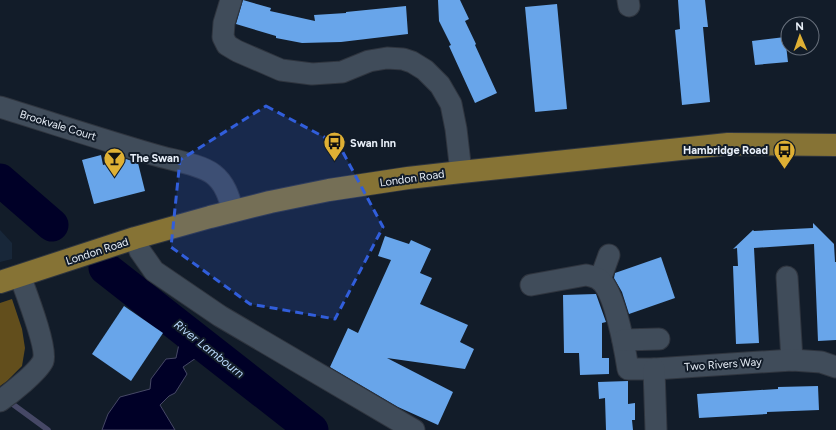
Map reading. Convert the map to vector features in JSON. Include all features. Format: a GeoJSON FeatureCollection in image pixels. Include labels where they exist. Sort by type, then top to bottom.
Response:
{"type":"FeatureCollection","features":[{"type":"Feature","properties":{"kind":"main road","name":"London Road"},"geometry":{"type":"LineString","coordinates":[[10,279],[135,238],[233,211],[329,190],[408,178],[728,144],[836,145]]}},
{"type":"Feature","properties":{"kind":"street"},"geometry":{"type":"LineString","coordinates":[[231,0],[224,23],[223,37],[227,45],[237,51],[281,70],[312,74],[342,72],[368,61],[387,58],[403,59],[412,62],[425,70],[440,85],[451,104],[457,136],[461,172]]}},
{"type":"Feature","properties":{"kind":"street","name":"Brookvale Court"},"geometry":{"type":"LineString","coordinates":[[0,107],[156,156],[196,166],[212,173],[221,182],[227,193],[233,211]]}},
{"type":"Feature","properties":{"kind":"street"},"geometry":{"type":"LineString","coordinates":[[135,238],[140,251],[154,271],[214,312],[414,430]]}},
{"type":"Feature","properties":{"kind":"street"},"geometry":{"type":"LineString","coordinates":[[531,286],[586,275],[594,276],[600,280],[609,255]]}},
{"type":"Feature","properties":{"kind":"street"},"geometry":{"type":"LineString","coordinates":[[787,277],[792,360]]}},
{"type":"Feature","properties":{"kind":"street"},"geometry":{"type":"LineString","coordinates":[[4,398],[40,366],[44,357],[42,341],[10,279]]}},
{"type":"Feature","properties":{"kind":"street","name":"Two Rivers Way"},"geometry":{"type":"LineString","coordinates":[[600,280],[606,287],[616,313],[628,369],[654,369],[792,360],[821,362],[836,367]]}},
{"type":"Feature","properties":{"kind":"street"},"geometry":{"type":"LineString","coordinates":[[623,340],[659,339]]}},
{"type":"Feature","properties":{"kind":"street"},"geometry":{"type":"LineString","coordinates":[[654,369],[656,430]]}},
{"type":"Feature","properties":{"kind":"highlighted area"},"geometry":{"type":"Polygon","coordinates":[[[266,106],[339,145],[383,227],[335,319],[250,304],[171,247],[180,160],[266,106]]]}},
{"type":"Feature","properties":{"kind":"shaded area"},"geometry":{"type":"Polygon","coordinates":[[[0,230],[12,243],[12,259],[0,262],[0,230]]]}},
{"type":"Feature","properties":{"kind":"shaded area"},"geometry":{"type":"Polygon","coordinates":[[[12,299],[22,329],[25,348],[22,366],[0,386],[0,303],[12,299]]]}},
{"type":"Feature","properties":{"kind":"water"},"geometry":{"type":"Polygon","coordinates":[[[179,344],[196,358],[183,367],[187,374],[175,393],[169,396],[160,405],[175,430],[102,430],[108,414],[120,397],[150,389],[151,379],[166,359],[176,358],[179,344]]]}},
{"type":"Feature","properties":{"kind":"building"},"geometry":{"type":"Polygon","coordinates":[[[243,0],[271,8],[270,11],[315,21],[314,15],[406,6],[408,34],[341,42],[302,43],[276,38],[276,36],[236,24],[243,0]]]}},
{"type":"Feature","properties":{"kind":"building"},"geometry":{"type":"Polygon","coordinates":[[[438,0],[460,0],[469,19],[465,21],[497,93],[475,103],[449,46],[451,45],[439,21],[438,0]]]}},
{"type":"Feature","properties":{"kind":"building"},"geometry":{"type":"Polygon","coordinates":[[[678,0],[705,0],[708,27],[703,27],[710,102],[682,105],[675,30],[680,29],[678,0]]]}},
{"type":"Feature","properties":{"kind":"building"},"geometry":{"type":"Polygon","coordinates":[[[557,4],[567,109],[535,112],[525,7],[557,4]]]}},
{"type":"Feature","properties":{"kind":"building"},"geometry":{"type":"Polygon","coordinates":[[[780,38],[780,56],[787,56],[788,62],[755,65],[752,41],[780,38]]]}},
{"type":"Feature","properties":{"kind":"building","name":"The Swan"},"geometry":{"type":"Polygon","coordinates":[[[101,155],[103,165],[126,159],[138,163],[145,191],[94,204],[82,160],[101,155]]]}},
{"type":"Feature","properties":{"kind":"building"},"geometry":{"type":"Polygon","coordinates":[[[813,223],[834,244],[836,262],[836,340],[818,341],[814,244],[754,248],[759,343],[736,344],[733,266],[738,266],[737,248],[733,249],[753,230],[813,228],[813,223]]]}},
{"type":"Feature","properties":{"kind":"building"},"geometry":{"type":"Polygon","coordinates":[[[385,236],[409,244],[411,240],[431,249],[420,273],[432,278],[420,304],[468,325],[460,342],[474,349],[465,369],[387,358],[453,392],[438,425],[398,407],[330,367],[348,328],[358,333],[391,260],[378,256],[385,236]]]}},
{"type":"Feature","properties":{"kind":"building"},"geometry":{"type":"Polygon","coordinates":[[[661,257],[675,298],[629,314],[622,292],[614,278],[615,273],[661,257]]]}},
{"type":"Feature","properties":{"kind":"building"},"geometry":{"type":"Polygon","coordinates":[[[596,294],[606,322],[602,323],[602,358],[609,358],[609,374],[580,375],[579,353],[564,353],[563,295],[596,294]]]}},
{"type":"Feature","properties":{"kind":"building"},"geometry":{"type":"Polygon","coordinates":[[[124,306],[163,333],[131,381],[92,354],[124,306]]]}},
{"type":"Feature","properties":{"kind":"building"},"geometry":{"type":"Polygon","coordinates":[[[628,381],[628,404],[635,403],[635,420],[632,420],[633,430],[606,430],[605,398],[599,399],[598,382],[628,381]]]}},
{"type":"Feature","properties":{"kind":"building"},"geometry":{"type":"Polygon","coordinates":[[[818,386],[819,410],[767,412],[767,414],[699,418],[697,394],[778,389],[778,387],[818,386]]]}},
{"type":"Feature","properties":{"kind":"waterway","name":"River Lambourn"},"geometry":{"type":"LineString","coordinates":[[0,180],[52,225]]}},
{"type":"Feature","properties":{"kind":"waterway","name":"River Lambourn"},"geometry":{"type":"LineString","coordinates":[[105,268],[312,430]]}},
{"type":"Feature","properties":{"kind":"waterway"},"geometry":{"type":"LineString","coordinates":[[7,400],[48,430]]}},
{"type":"Feature","properties":{"kind":"place","name":"Swan Inn"},"geometry":{"type":"Point","coordinates":[334,162]}},
{"type":"Feature","properties":{"kind":"place","name":"Hambridge Road"},"geometry":{"type":"Point","coordinates":[784,170]}},
{"type":"Feature","properties":{"kind":"place","name":"The Swan"},"geometry":{"type":"Point","coordinates":[115,178]}}]}
